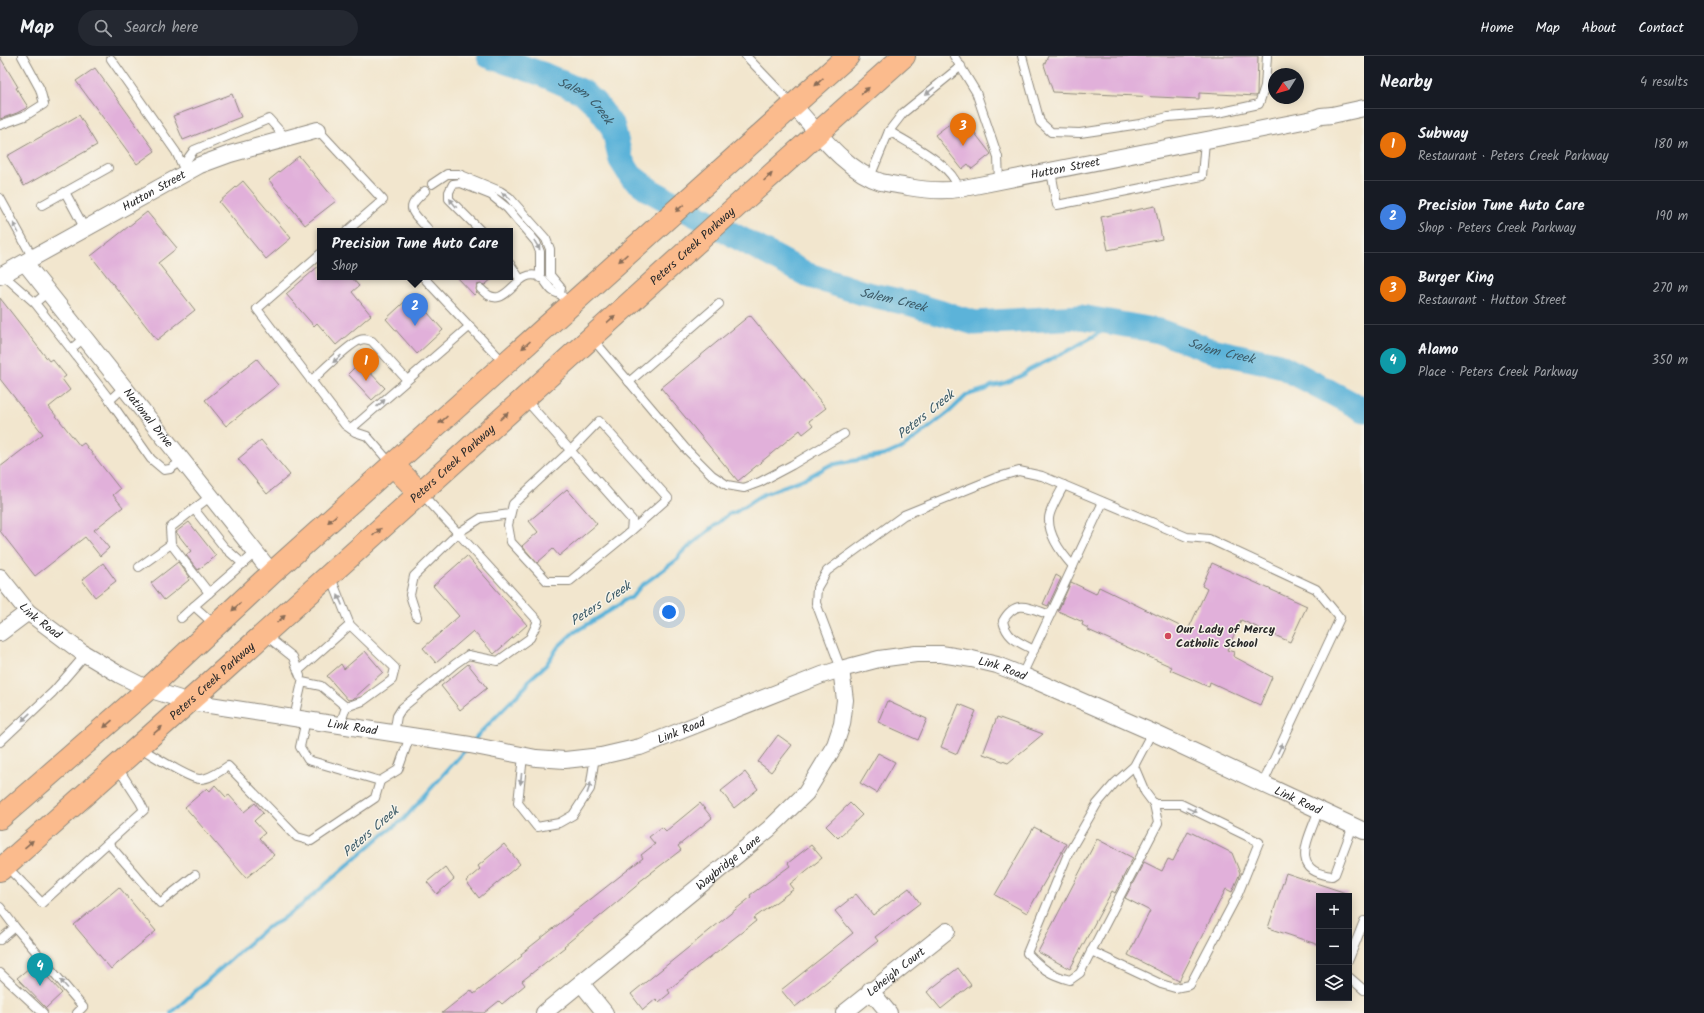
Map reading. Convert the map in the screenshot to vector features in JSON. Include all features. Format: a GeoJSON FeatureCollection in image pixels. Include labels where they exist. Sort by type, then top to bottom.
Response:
{"type":"FeatureCollection","features":[{"type":"Feature","properties":{"kind":"main road"},"geometry":{"type":"LineString","coordinates":[[1,815],[148,689],[272,573],[505,364],[565,299],[652,232],[848,56]]}},
{"type":"Feature","properties":{"kind":"main road","name":"Peters Creek Parkway"},"geometry":{"type":"LineString","coordinates":[[3,868],[190,702],[683,254],[904,56]]}},
{"type":"Feature","properties":{"kind":"main road"},"geometry":{"type":"LineString","coordinates":[[393,465],[420,493]]}},
{"type":"Feature","properties":{"kind":"street","name":"Hutton Street"},"geometry":{"type":"LineString","coordinates":[[794,106],[818,133],[850,164],[880,182],[924,190],[942,191],[959,189],[1205,141],[1364,108]]}},
{"type":"Feature","properties":{"kind":"street","name":"Hutton Street"},"geometry":{"type":"LineString","coordinates":[[1,275],[85,229],[185,169],[230,154],[318,130]]}},
{"type":"Feature","properties":{"kind":"street","name":"National Drive"},"geometry":{"type":"LineString","coordinates":[[29,260],[48,292],[272,573]]}},
{"type":"Feature","properties":{"kind":"street","name":"Link Road"},"geometry":{"type":"LineString","coordinates":[[0,577],[28,612],[86,654],[120,675],[148,689],[190,702],[470,745],[536,758],[565,760],[640,747],[822,675],[879,659],[916,654],[941,654],[972,659],[997,665],[1022,674],[1152,732],[1359,828]]}},
{"type":"Feature","properties":{"kind":"street"},"geometry":{"type":"LineString","coordinates":[[0,633],[28,612]]}},
{"type":"Feature","properties":{"kind":"street","name":"Waybridge Lane"},"geometry":{"type":"LineString","coordinates":[[544,1013],[769,829],[806,793],[835,745],[842,724],[845,700],[841,669]]}},
{"type":"Feature","properties":{"kind":"street","name":"Leheigh Court"},"geometry":{"type":"LineString","coordinates":[[844,1013],[870,990],[947,931]]}},
{"type":"Feature","properties":{"kind":"street"},"geometry":{"type":"LineString","coordinates":[[581,983],[605,1013]]}},
{"type":"Feature","properties":{"kind":"street"},"geometry":{"type":"LineString","coordinates":[[870,990],[889,1013]]}},
{"type":"Feature","properties":{"kind":"lane"},"geometry":{"type":"LineString","coordinates":[[0,126],[25,116],[44,104],[40,89],[22,56]]}},
{"type":"Feature","properties":{"kind":"lane"},"geometry":{"type":"LineString","coordinates":[[746,56],[794,106]]}},
{"type":"Feature","properties":{"kind":"lane"},"geometry":{"type":"LineString","coordinates":[[954,56],[976,92],[998,157],[998,181]]}},
{"type":"Feature","properties":{"kind":"lane"},"geometry":{"type":"LineString","coordinates":[[1022,56],[1040,122],[1051,132],[1080,133],[1140,124],[1168,117],[1218,113],[1258,104],[1265,86],[1267,56]]}},
{"type":"Feature","properties":{"kind":"lane"},"geometry":{"type":"LineString","coordinates":[[111,59],[176,152],[185,169]]}},
{"type":"Feature","properties":{"kind":"lane"},"geometry":{"type":"LineString","coordinates":[[870,176],[889,131],[903,114],[961,66]]}},
{"type":"Feature","properties":{"kind":"lane"},"geometry":{"type":"LineString","coordinates":[[185,169],[194,150],[269,119],[286,138]]}},
{"type":"Feature","properties":{"kind":"lane"},"geometry":{"type":"LineString","coordinates":[[318,130],[383,200],[350,228]]}},
{"type":"Feature","properties":{"kind":"lane"},"geometry":{"type":"LineString","coordinates":[[889,131],[927,154],[944,167],[954,176],[959,189]]}},
{"type":"Feature","properties":{"kind":"lane"},"geometry":{"type":"LineString","coordinates":[[1051,171],[1057,205],[1202,176],[1205,141]]}},
{"type":"Feature","properties":{"kind":"lane"},"geometry":{"type":"LineString","coordinates":[[42,205],[108,168]]}},
{"type":"Feature","properties":{"kind":"lane"},"geometry":{"type":"LineString","coordinates":[[432,184],[447,174],[459,174],[500,191],[509,197],[546,239],[550,249],[550,274],[561,288],[565,299]]}},
{"type":"Feature","properties":{"kind":"lane"},"geometry":{"type":"LineString","coordinates":[[478,228],[449,199],[449,192],[453,184],[461,183],[491,195],[507,208],[536,242],[540,252],[540,278]]}},
{"type":"Feature","properties":{"kind":"lane"},"geometry":{"type":"LineString","coordinates":[[425,191],[412,202],[411,208],[427,228]]}},
{"type":"Feature","properties":{"kind":"lane"},"geometry":{"type":"LineString","coordinates":[[65,192],[85,229]]}},
{"type":"Feature","properties":{"kind":"lane"},"geometry":{"type":"LineString","coordinates":[[0,198],[29,260]]}},
{"type":"Feature","properties":{"kind":"lane"},"geometry":{"type":"LineString","coordinates":[[317,257],[256,308],[345,425],[367,436],[393,465]]}},
{"type":"Feature","properties":{"kind":"lane"},"geometry":{"type":"LineString","coordinates":[[513,268],[520,279]]}},
{"type":"Feature","properties":{"kind":"lane"},"geometry":{"type":"LineString","coordinates":[[1,275],[35,303],[110,400],[151,459],[164,470],[182,461]]}},
{"type":"Feature","properties":{"kind":"lane"},"geometry":{"type":"LineString","coordinates":[[481,289],[491,297],[498,297],[506,294],[520,279],[533,276],[540,278],[553,292],[565,299]]}},
{"type":"Feature","properties":{"kind":"lane"},"geometry":{"type":"LineString","coordinates":[[426,280],[505,364]]}},
{"type":"Feature","properties":{"kind":"lane"},"geometry":{"type":"LineString","coordinates":[[35,303],[48,292]]}},
{"type":"Feature","properties":{"kind":"lane"},"geometry":{"type":"LineString","coordinates":[[629,382],[719,304]]}},
{"type":"Feature","properties":{"kind":"lane"},"geometry":{"type":"LineString","coordinates":[[351,429],[470,326]]}},
{"type":"Feature","properties":{"kind":"lane"},"geometry":{"type":"LineString","coordinates":[[71,349],[84,338]]}},
{"type":"Feature","properties":{"kind":"lane"},"geometry":{"type":"LineString","coordinates":[[591,338],[685,448],[712,475],[727,485],[744,488],[760,482],[844,434]]}},
{"type":"Feature","properties":{"kind":"lane"},"geometry":{"type":"LineString","coordinates":[[311,381],[354,344],[365,339],[372,341],[407,380]]}},
{"type":"Feature","properties":{"kind":"lane"},"geometry":{"type":"LineString","coordinates":[[110,400],[124,388]]}},
{"type":"Feature","properties":{"kind":"lane"},"geometry":{"type":"LineString","coordinates":[[524,398],[632,520],[631,531]]}},
{"type":"Feature","properties":{"kind":"lane"},"geometry":{"type":"LineString","coordinates":[[599,421],[668,498],[631,531],[570,581],[548,581],[511,542],[508,524],[510,514],[513,504],[571,450],[599,421]]}},
{"type":"Feature","properties":{"kind":"lane"},"geometry":{"type":"LineString","coordinates":[[841,669],[816,603],[817,588],[827,571],[904,515],[998,477],[1019,471],[1042,476],[1187,537],[1209,539],[1316,589],[1340,618],[1263,783]]}},
{"type":"Feature","properties":{"kind":"lane"},"geometry":{"type":"LineString","coordinates":[[1064,485],[1048,518],[1052,534],[1064,555],[1073,566]]}},
{"type":"Feature","properties":{"kind":"lane"},"geometry":{"type":"LineString","coordinates":[[394,734],[397,716],[402,708],[455,664],[468,656],[498,661],[530,638],[538,622],[458,532],[420,493]]}},
{"type":"Feature","properties":{"kind":"lane"},"geometry":{"type":"LineString","coordinates":[[209,593],[171,544],[170,528],[211,496]]}},
{"type":"Feature","properties":{"kind":"lane"},"geometry":{"type":"LineString","coordinates":[[1022,674],[1103,502]]}},
{"type":"Feature","properties":{"kind":"lane"},"geometry":{"type":"LineString","coordinates":[[194,509],[224,547],[243,564]]}},
{"type":"Feature","properties":{"kind":"lane"},"geometry":{"type":"LineString","coordinates":[[417,617],[410,595],[414,576],[458,532],[482,518],[510,514]]}},
{"type":"Feature","properties":{"kind":"lane"},"geometry":{"type":"LineString","coordinates":[[140,567],[171,544]]}},
{"type":"Feature","properties":{"kind":"lane"},"geometry":{"type":"LineString","coordinates":[[181,618],[255,553]]}},
{"type":"Feature","properties":{"kind":"lane"},"geometry":{"type":"LineString","coordinates":[[330,575],[350,625],[395,668],[392,680],[363,701],[346,707]]}},
{"type":"Feature","properties":{"kind":"lane"},"geometry":{"type":"LineString","coordinates":[[194,606],[215,626]]}},
{"type":"Feature","properties":{"kind":"lane"},"geometry":{"type":"LineString","coordinates":[[1034,649],[1010,637],[1005,630],[1003,621],[1008,612],[1019,606],[1027,607],[1050,615]]}},
{"type":"Feature","properties":{"kind":"lane"},"geometry":{"type":"LineString","coordinates":[[298,671],[350,625]]}},
{"type":"Feature","properties":{"kind":"lane"},"geometry":{"type":"LineString","coordinates":[[264,634],[293,657],[302,682],[300,747],[308,760],[380,781]]}},
{"type":"Feature","properties":{"kind":"lane"},"geometry":{"type":"LineString","coordinates":[[0,742],[53,692],[86,654]]}},
{"type":"Feature","properties":{"kind":"lane"},"geometry":{"type":"LineString","coordinates":[[302,682],[320,686],[346,707]]}},
{"type":"Feature","properties":{"kind":"lane"},"geometry":{"type":"LineString","coordinates":[[340,725],[346,707]]}},
{"type":"Feature","properties":{"kind":"lane"},"geometry":{"type":"LineString","coordinates":[[1134,766],[1144,792],[1154,804],[1158,823],[1080,973],[1070,980],[1056,977],[1042,968],[1027,953],[1068,854],[1097,804],[1115,783],[1134,766],[1152,732]]}},
{"type":"Feature","properties":{"kind":"lane"},"geometry":{"type":"LineString","coordinates":[[139,747],[171,766],[200,779],[211,776],[228,766],[297,837],[311,841],[375,798],[380,781],[398,770],[410,736]]}},
{"type":"Feature","properties":{"kind":"lane"},"geometry":{"type":"LineString","coordinates":[[523,756],[518,802],[537,827],[559,823],[573,815],[590,789],[595,756]]}},
{"type":"Feature","properties":{"kind":"lane"},"geometry":{"type":"LineString","coordinates":[[3,868],[42,903],[144,810],[117,767]]}},
{"type":"Feature","properties":{"kind":"lane"},"geometry":{"type":"LineString","coordinates":[[1091,951],[1161,984],[1175,988],[1190,985],[1238,894],[1259,842],[1181,804],[1154,804]]}},
{"type":"Feature","properties":{"kind":"lane"},"geometry":{"type":"LineString","coordinates":[[1319,809],[1304,853],[1306,863],[1309,868],[1326,876],[1332,876],[1335,874],[1359,828]]}},
{"type":"Feature","properties":{"kind":"lane"},"geometry":{"type":"LineString","coordinates":[[108,843],[160,903],[195,876]]}},
{"type":"Feature","properties":{"kind":"lane"},"geometry":{"type":"LineString","coordinates":[[0,907],[15,927],[83,1007],[77,1013]]}},
{"type":"Feature","properties":{"kind":"lane"},"geometry":{"type":"LineString","coordinates":[[1352,951],[1364,921]]}},
{"type":"Feature","properties":{"kind":"lane"},"geometry":{"type":"LineString","coordinates":[[0,940],[15,927]]}},
{"type":"Feature","properties":{"kind":"lane"},"geometry":{"type":"LineString","coordinates":[[0,973],[43,1013]]}},
{"type":"Feature","properties":{"kind":"lane"},"geometry":{"type":"LineString","coordinates":[[1352,980],[1364,990]]}},
{"type":"Feature","properties":{"kind":"building"},"geometry":{"type":"Polygon","coordinates":[[[1048,56],[1258,56],[1257,94],[1256,96],[1199,93],[1199,99],[1053,92],[1044,65],[1048,56]]]}},
{"type":"Feature","properties":{"kind":"building"},"geometry":{"type":"Polygon","coordinates":[[[0,57],[28,107],[0,119],[0,57]]]}},
{"type":"Feature","properties":{"kind":"building"},"geometry":{"type":"Polygon","coordinates":[[[95,68],[155,151],[137,164],[76,81],[95,68]]]}},
{"type":"Feature","properties":{"kind":"building"},"geometry":{"type":"Polygon","coordinates":[[[232,94],[241,117],[183,140],[173,116],[232,94]]]}},
{"type":"Feature","properties":{"kind":"building"},"geometry":{"type":"Polygon","coordinates":[[[79,115],[97,145],[24,186],[7,156],[79,115]]]}},
{"type":"Feature","properties":{"kind":"building"},"geometry":{"type":"Polygon","coordinates":[[[961,115],[991,154],[972,169],[968,164],[962,169],[935,135],[961,115]]]}},
{"type":"Feature","properties":{"kind":"building"},"geometry":{"type":"Polygon","coordinates":[[[299,156],[336,201],[305,225],[269,180],[299,156]]]}},
{"type":"Feature","properties":{"kind":"building"},"geometry":{"type":"Polygon","coordinates":[[[243,181],[291,238],[266,259],[219,202],[243,181]]]}},
{"type":"Feature","properties":{"kind":"building"},"geometry":{"type":"Polygon","coordinates":[[[1155,206],[1162,239],[1108,250],[1101,217],[1155,206]]]}},
{"type":"Feature","properties":{"kind":"building"},"geometry":{"type":"Polygon","coordinates":[[[147,212],[177,248],[158,263],[195,310],[157,340],[91,256],[147,212]]]}},
{"type":"Feature","properties":{"kind":"building"},"geometry":{"type":"Polygon","coordinates":[[[317,268],[317,280],[354,280],[359,286],[352,292],[371,315],[336,345],[317,323],[314,326],[286,294],[317,268]]]}},
{"type":"Feature","properties":{"kind":"building"},"geometry":{"type":"Polygon","coordinates":[[[460,280],[491,280],[485,285],[477,285],[477,292],[474,295],[460,280]]]}},
{"type":"Feature","properties":{"kind":"building"},"geometry":{"type":"Polygon","coordinates":[[[412,295],[443,330],[417,354],[386,319],[412,295]]]}},
{"type":"Feature","properties":{"kind":"building"},"geometry":{"type":"Polygon","coordinates":[[[0,298],[49,361],[52,359],[66,376],[62,379],[70,390],[49,407],[80,446],[84,443],[120,489],[113,495],[123,507],[94,530],[109,548],[100,556],[85,537],[35,576],[0,531],[0,467],[43,434],[0,379],[0,298]]]}},
{"type":"Feature","properties":{"kind":"building"},"geometry":{"type":"Polygon","coordinates":[[[750,315],[826,408],[809,421],[813,426],[803,434],[800,430],[738,481],[661,388],[750,315]]]}},
{"type":"Feature","properties":{"kind":"building"},"geometry":{"type":"Polygon","coordinates":[[[257,359],[278,385],[226,426],[205,400],[257,359]]]}},
{"type":"Feature","properties":{"kind":"building"},"geometry":{"type":"Polygon","coordinates":[[[360,362],[385,388],[372,400],[348,374],[360,362]]]}},
{"type":"Feature","properties":{"kind":"building"},"geometry":{"type":"Polygon","coordinates":[[[261,440],[290,475],[267,494],[238,459],[261,440]]]}},
{"type":"Feature","properties":{"kind":"building"},"geometry":{"type":"Polygon","coordinates":[[[567,489],[597,524],[559,556],[553,549],[537,563],[522,546],[538,532],[529,521],[567,489]]]}},
{"type":"Feature","properties":{"kind":"building"},"geometry":{"type":"Polygon","coordinates":[[[189,522],[216,556],[198,570],[186,555],[191,551],[176,532],[189,522]]]}},
{"type":"Feature","properties":{"kind":"building"},"geometry":{"type":"Polygon","coordinates":[[[467,556],[527,625],[494,654],[473,631],[436,663],[423,648],[459,616],[433,586],[467,556]]]}},
{"type":"Feature","properties":{"kind":"building"},"geometry":{"type":"Polygon","coordinates":[[[178,562],[190,577],[188,578],[189,580],[164,600],[151,583],[178,562]]]}},
{"type":"Feature","properties":{"kind":"building"},"geometry":{"type":"Polygon","coordinates":[[[103,563],[116,581],[95,597],[82,580],[103,563]]]}},
{"type":"Feature","properties":{"kind":"building","name":"Our Lady of Mercy Catholic School"},"geometry":{"type":"Polygon","coordinates":[[[1212,563],[1307,606],[1290,642],[1241,620],[1227,650],[1234,652],[1233,656],[1272,677],[1260,705],[1210,682],[1209,687],[1170,670],[1172,667],[1088,630],[1088,628],[1082,625],[1083,622],[1058,611],[1071,582],[1096,594],[1099,587],[1188,630],[1207,589],[1202,586],[1212,563]]]}},
{"type":"Feature","properties":{"kind":"building"},"geometry":{"type":"Polygon","coordinates":[[[1056,575],[1061,578],[1048,606],[1043,604],[1056,575]]]}},
{"type":"Feature","properties":{"kind":"building"},"geometry":{"type":"Polygon","coordinates":[[[365,651],[383,672],[353,699],[348,700],[327,676],[341,664],[344,669],[365,651]]]}},
{"type":"Feature","properties":{"kind":"building"},"geometry":{"type":"Polygon","coordinates":[[[468,664],[487,688],[460,710],[441,686],[468,664]]]}},
{"type":"Feature","properties":{"kind":"building"},"geometry":{"type":"Polygon","coordinates":[[[887,701],[927,719],[918,740],[878,722],[887,701]]]}},
{"type":"Feature","properties":{"kind":"building"},"geometry":{"type":"Polygon","coordinates":[[[959,704],[976,711],[957,754],[941,747],[959,704]]]}},
{"type":"Feature","properties":{"kind":"building"},"geometry":{"type":"Polygon","coordinates":[[[997,717],[1043,734],[1008,763],[983,754],[997,717]]]}},
{"type":"Feature","properties":{"kind":"building"},"geometry":{"type":"Polygon","coordinates":[[[778,735],[792,745],[771,772],[758,762],[778,735]]]}},
{"type":"Feature","properties":{"kind":"building"},"geometry":{"type":"Polygon","coordinates":[[[878,753],[895,762],[877,793],[860,783],[878,753]]]}},
{"type":"Feature","properties":{"kind":"building"},"geometry":{"type":"Polygon","coordinates":[[[745,772],[758,789],[734,808],[721,791],[745,772]]]}},
{"type":"Feature","properties":{"kind":"building"},"geometry":{"type":"Polygon","coordinates":[[[215,785],[226,797],[229,795],[244,812],[255,803],[263,813],[254,821],[265,833],[259,838],[274,855],[246,878],[185,807],[207,788],[210,791],[215,785]]]}},
{"type":"Feature","properties":{"kind":"building"},"geometry":{"type":"Polygon","coordinates":[[[700,803],[712,818],[678,846],[681,850],[639,882],[640,883],[564,946],[565,947],[522,981],[525,985],[502,1004],[499,1001],[484,1013],[442,1013],[471,990],[474,994],[522,956],[521,954],[643,858],[641,855],[655,844],[649,837],[662,827],[666,831],[700,803]]]}},
{"type":"Feature","properties":{"kind":"building"},"geometry":{"type":"Polygon","coordinates":[[[850,803],[862,815],[838,838],[826,826],[850,803]]]}},
{"type":"Feature","properties":{"kind":"building"},"geometry":{"type":"Polygon","coordinates":[[[1034,827],[1066,844],[1027,913],[995,895],[1034,827]]]}},
{"type":"Feature","properties":{"kind":"building"},"geometry":{"type":"Polygon","coordinates":[[[1188,831],[1232,853],[1240,873],[1232,892],[1226,889],[1179,981],[1128,955],[1150,911],[1125,898],[1144,862],[1162,871],[1168,859],[1173,861],[1188,831]]]}},
{"type":"Feature","properties":{"kind":"building"},"geometry":{"type":"Polygon","coordinates":[[[1097,839],[1133,858],[1115,893],[1112,891],[1070,969],[1038,952],[1097,839]]]}},
{"type":"Feature","properties":{"kind":"building"},"geometry":{"type":"Polygon","coordinates":[[[504,844],[520,864],[479,898],[466,881],[480,869],[478,866],[504,844]]]}},
{"type":"Feature","properties":{"kind":"building"},"geometry":{"type":"Polygon","coordinates":[[[811,845],[822,858],[790,884],[794,889],[754,918],[756,921],[668,990],[670,993],[659,1002],[656,999],[643,1010],[631,994],[751,897],[750,895],[790,866],[788,863],[811,845]]]}},
{"type":"Feature","properties":{"kind":"building"},"geometry":{"type":"Polygon","coordinates":[[[445,867],[454,879],[437,894],[427,882],[445,867]]]}},
{"type":"Feature","properties":{"kind":"building"},"geometry":{"type":"Polygon","coordinates":[[[1286,873],[1346,893],[1316,893],[1316,944],[1268,928],[1286,873]]]}},
{"type":"Feature","properties":{"kind":"building"},"geometry":{"type":"Polygon","coordinates":[[[119,887],[156,931],[111,969],[74,925],[119,887]]]}},
{"type":"Feature","properties":{"kind":"building"},"geometry":{"type":"Polygon","coordinates":[[[909,888],[920,903],[875,937],[878,941],[795,1007],[781,990],[853,933],[835,911],[856,894],[873,915],[909,888]]]}},
{"type":"Feature","properties":{"kind":"building"},"geometry":{"type":"Polygon","coordinates":[[[35,963],[62,993],[46,1008],[17,978],[35,963]]]}},
{"type":"Feature","properties":{"kind":"building"},"geometry":{"type":"Polygon","coordinates":[[[958,968],[971,985],[941,1009],[927,992],[958,968]]]}},
{"type":"Feature","properties":{"kind":"waterway","name":"Salem Creek"},"geometry":{"type":"LineString","coordinates":[[489,56],[542,74],[583,92],[597,105],[613,127],[621,160],[631,176],[651,191],[808,275],[863,293],[912,304],[975,323],[1081,317],[1159,331],[1206,349],[1279,365],[1364,410]]}},
{"type":"Feature","properties":{"kind":"waterway","name":"Peters Creek"},"geometry":{"type":"LineString","coordinates":[[474,742],[477,736],[527,685],[529,680],[546,665],[558,647],[573,633],[619,605],[625,599],[631,598],[641,586],[678,559],[680,554],[729,514],[734,513],[764,494],[808,477],[830,465],[885,455],[904,447],[948,413],[967,395],[987,389],[991,386],[1002,384],[1021,376],[1029,370],[1075,347],[1116,323]]}},
{"type":"Feature","properties":{"kind":"waterway","name":"Peters Creek"},"geometry":{"type":"LineString","coordinates":[[171,1013],[266,928],[280,921],[304,903],[380,837],[404,819],[466,749]]}},
{"type":"Feature","properties":{"kind":"place","name":"Burger King"},"geometry":{"type":"Point","coordinates":[963,146]}},
{"type":"Feature","properties":{"kind":"place","name":"Precision Tune Auto Care"},"geometry":{"type":"Point","coordinates":[415,326]}},
{"type":"Feature","properties":{"kind":"place","name":"Subway"},"geometry":{"type":"Point","coordinates":[366,381]}},
{"type":"Feature","properties":{"kind":"place","name":"Our Lady of Mercy Catholic School"},"geometry":{"type":"Point","coordinates":[1168,636]}},
{"type":"Feature","properties":{"kind":"place","name":"Alamo"},"geometry":{"type":"Point","coordinates":[40,986]}}]}
